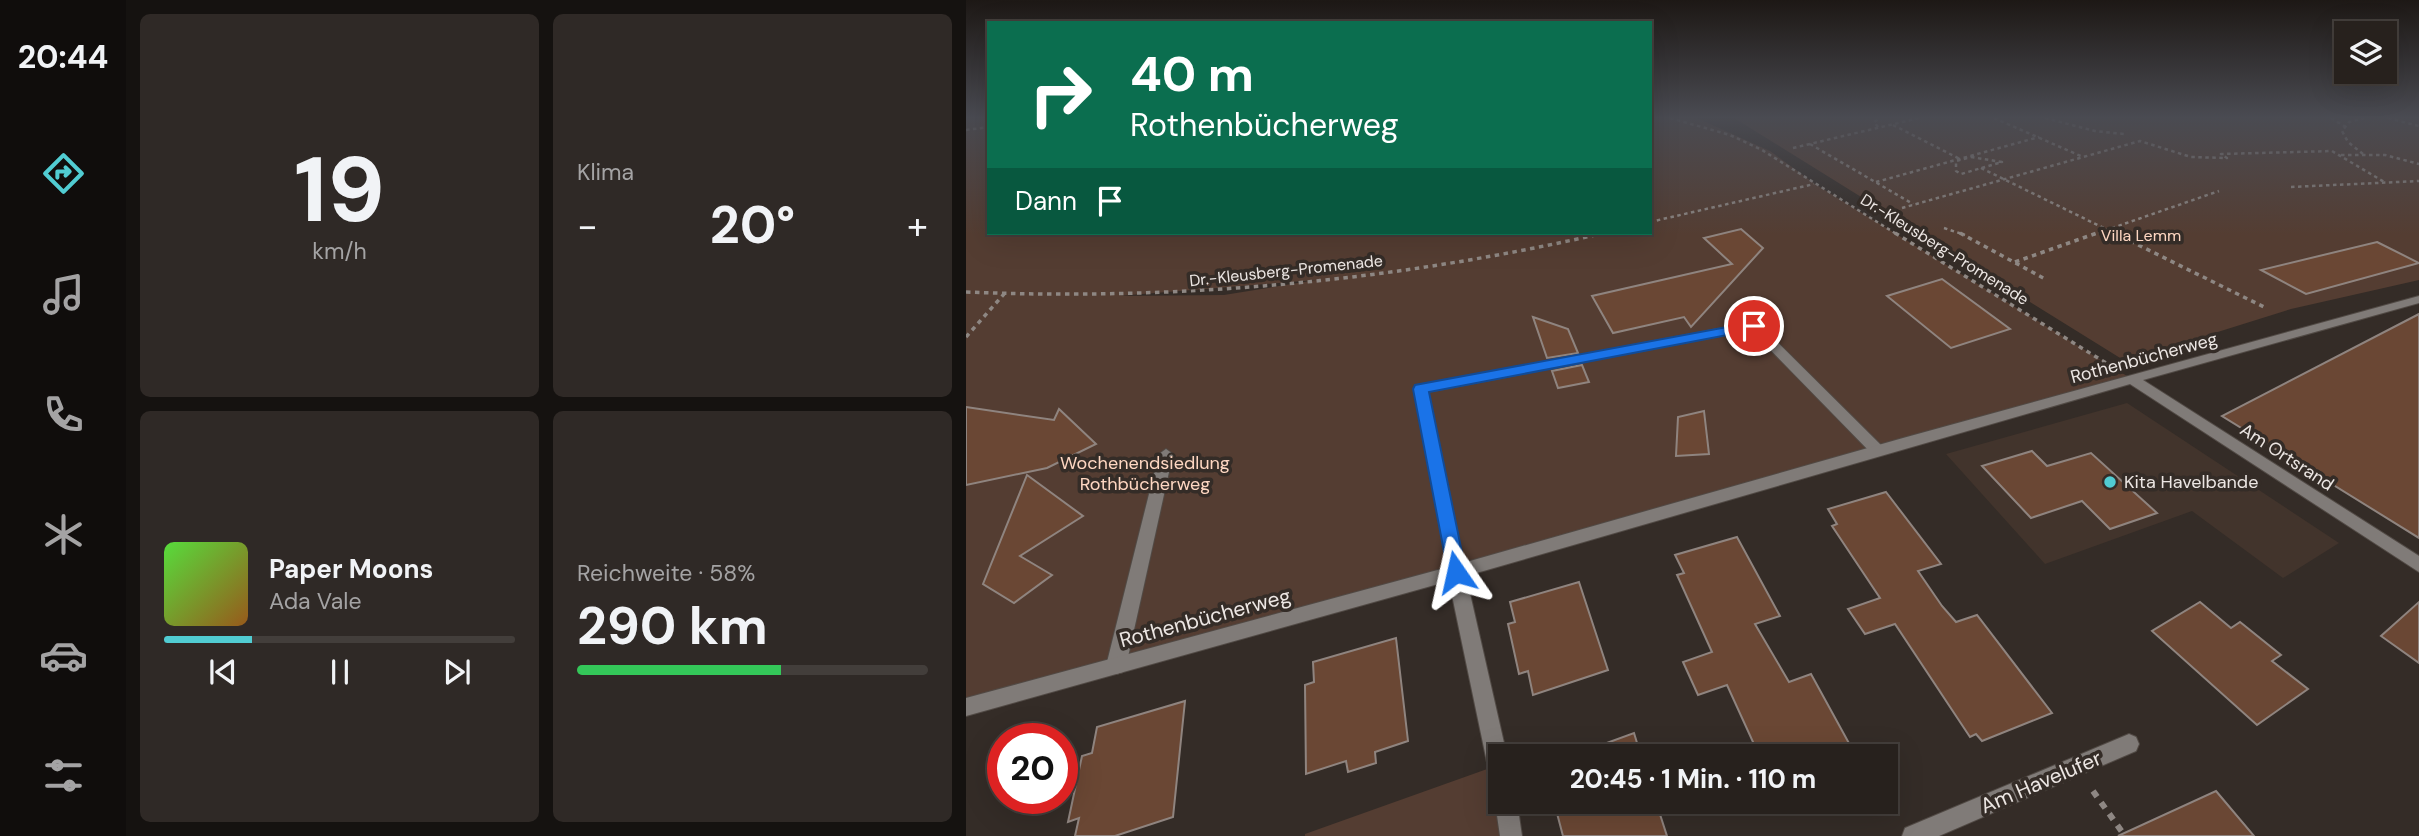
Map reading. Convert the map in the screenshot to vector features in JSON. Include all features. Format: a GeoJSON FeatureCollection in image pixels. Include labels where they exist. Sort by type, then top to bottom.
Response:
{"type":"FeatureCollection","features":[{"type":"Feature","properties":{"kind":"street","name":"Rothenbücherweg"},"geometry":{"type":"LineString","coordinates":[[966,707],[1456,572],[2419,299]]}},
{"type":"Feature","properties":{"kind":"street"},"geometry":{"type":"LineString","coordinates":[[1494,744],[1456,572],[1421,389],[1754,326],[1878,451]]}},
{"type":"Feature","properties":{"kind":"street","name":"Am Ortsrand"},"geometry":{"type":"LineString","coordinates":[[2134,381],[2419,565]]}},
{"type":"Feature","properties":{"kind":"street"},"geometry":{"type":"LineString","coordinates":[[1116,666],[1166,454]]}},
{"type":"Feature","properties":{"kind":"street","name":"Am Havelufer"},"geometry":{"type":"LineString","coordinates":[[1913,836],[2129,744]]}},
{"type":"Feature","properties":{"kind":"street"},"geometry":{"type":"LineString","coordinates":[[1508,814],[1511,836]]}},
{"type":"Feature","properties":{"kind":"path","name":"Dr.-Kleusberg-Promenade"},"geometry":{"type":"LineString","coordinates":[[1778,157],[1815,184],[2134,381]]}},
{"type":"Feature","properties":{"kind":"path"},"geometry":{"type":"LineString","coordinates":[[1833,157],[1914,204]]}},
{"type":"Feature","properties":{"kind":"path"},"geometry":{"type":"LineString","coordinates":[[1957,157],[1978,157]]}},
{"type":"Feature","properties":{"kind":"path"},"geometry":{"type":"LineString","coordinates":[[1876,182],[1968,157]]}},
{"type":"Feature","properties":{"kind":"path"},"geometry":{"type":"LineString","coordinates":[[1961,159],[1954,167],[1961,174],[2002,162],[1978,157]]}},
{"type":"Feature","properties":{"kind":"path"},"geometry":{"type":"LineString","coordinates":[[1902,208],[2083,157]]}},
{"type":"Feature","properties":{"kind":"path"},"geometry":{"type":"LineString","coordinates":[[2191,157],[2226,157]]}},
{"type":"Feature","properties":{"kind":"path"},"geometry":{"type":"LineString","coordinates":[[2343,157],[2386,183]]}},
{"type":"Feature","properties":{"kind":"path"},"geometry":{"type":"LineString","coordinates":[[2398,157],[2419,164]]}},
{"type":"Feature","properties":{"kind":"path"},"geometry":{"type":"LineString","coordinates":[[1982,168],[2264,307]]}},
{"type":"Feature","properties":{"kind":"path"},"geometry":{"type":"LineString","coordinates":[[2291,187],[2412,181],[2419,183]]}},
{"type":"Feature","properties":{"kind":"path"},"geometry":{"type":"LineString","coordinates":[[1652,222],[1815,184]]}},
{"type":"Feature","properties":{"kind":"path"},"geometry":{"type":"LineString","coordinates":[[2015,262],[2219,191]]}},
{"type":"Feature","properties":{"kind":"path"},"geometry":{"type":"LineString","coordinates":[[1944,228],[1971,237],[2047,281]]}},
{"type":"Feature","properties":{"kind":"path","name":"Dr.-Kleusberg-Promenade"},"geometry":{"type":"LineString","coordinates":[[966,292],[1104,297],[1224,291],[1429,266],[1595,235]]}},
{"type":"Feature","properties":{"kind":"path"},"geometry":{"type":"LineString","coordinates":[[966,337],[1004,294]]}},
{"type":"Feature","properties":{"kind":"path"},"geometry":{"type":"LineString","coordinates":[[2076,768],[2125,836]]}},
{"type":"Feature","properties":{"kind":"shaded area","name":"Kita Havelbande"},"geometry":{"type":"Polygon","coordinates":[[[2127,403],[2339,543],[2283,578],[2192,511],[2045,564],[1946,454],[2127,403]]]}},
{"type":"Feature","properties":{"kind":"green space","name":"Wochenendsiedlung Rothbücherweg"},"geometry":{"type":"Polygon","coordinates":[[[966,157],[987,157],[987,235],[1652,235],[1652,157],[1778,157],[1815,184],[2135,381],[966,707],[966,157]],[[1316,280],[1118,296],[1224,295],[1316,280]]]}},
{"type":"Feature","properties":{"kind":"green space","name":"Villa Lemm"},"geometry":{"type":"Polygon","coordinates":[[[1797,157],[2419,157],[2419,280],[2291,309],[2125,361],[1797,157]]]}},
{"type":"Feature","properties":{"kind":"green space"},"geometry":{"type":"Polygon","coordinates":[[[1488,769],[1488,814],[1497,814],[1501,836],[1305,836],[1488,769]]]}},
{"type":"Feature","properties":{"kind":"building"},"geometry":{"type":"Polygon","coordinates":[[[1741,229],[1763,248],[1691,327],[1684,317],[1613,333],[1592,296],[1732,264],[1704,238],[1741,229]]]}},
{"type":"Feature","properties":{"kind":"building"},"geometry":{"type":"Polygon","coordinates":[[[2377,242],[2419,263],[2306,294],[2261,270],[2377,242]]]}},
{"type":"Feature","properties":{"kind":"building"},"geometry":{"type":"Polygon","coordinates":[[[1942,279],[2010,329],[1951,348],[1887,296],[1942,279]]]}},
{"type":"Feature","properties":{"kind":"building"},"geometry":{"type":"Polygon","coordinates":[[[2419,314],[2419,538],[2222,416],[2419,314]]]}},
{"type":"Feature","properties":{"kind":"building"},"geometry":{"type":"Polygon","coordinates":[[[1533,317],[1568,329],[1578,353],[1547,358],[1533,317]]]}},
{"type":"Feature","properties":{"kind":"building"},"geometry":{"type":"Polygon","coordinates":[[[1582,365],[1589,382],[1558,388],[1552,371],[1582,365]]]}},
{"type":"Feature","properties":{"kind":"building"},"geometry":{"type":"Polygon","coordinates":[[[966,407],[1054,420],[1059,409],[1096,444],[1047,468],[966,485],[966,407]]]}},
{"type":"Feature","properties":{"kind":"building"},"geometry":{"type":"Polygon","coordinates":[[[1704,411],[1709,454],[1676,456],[1678,417],[1704,411]]]}},
{"type":"Feature","properties":{"kind":"building"},"geometry":{"type":"Polygon","coordinates":[[[2032,451],[2047,466],[2091,453],[2157,513],[2110,529],[2082,501],[2031,518],[1982,466],[2032,451]]]}},
{"type":"Feature","properties":{"kind":"building"},"geometry":{"type":"Polygon","coordinates":[[[1027,475],[1083,516],[1020,556],[1052,575],[1014,603],[983,584],[1027,475]]]}},
{"type":"Feature","properties":{"kind":"building"},"geometry":{"type":"Polygon","coordinates":[[[1886,492],[1941,564],[1918,571],[1942,606],[1956,622],[1977,615],[2052,713],[1982,741],[1976,734],[1970,737],[1895,624],[1865,634],[1848,609],[1880,598],[1832,526],[1837,524],[1828,509],[1886,492]]]}},
{"type":"Feature","properties":{"kind":"building"},"geometry":{"type":"Polygon","coordinates":[[[1737,537],[1780,616],[1755,624],[1789,682],[1811,674],[1849,744],[1754,744],[1727,685],[1698,695],[1683,662],[1712,652],[1677,575],[1684,573],[1675,555],[1737,537]]]}},
{"type":"Feature","properties":{"kind":"building"},"geometry":{"type":"Polygon","coordinates":[[[1579,582],[1608,670],[1533,695],[1528,671],[1519,674],[1508,624],[1515,622],[1510,602],[1579,582]]]}},
{"type":"Feature","properties":{"kind":"building"},"geometry":{"type":"Polygon","coordinates":[[[2200,602],[2231,628],[2240,622],[2281,655],[2272,661],[2308,689],[2257,725],[2152,631],[2200,602]]]}},
{"type":"Feature","properties":{"kind":"building"},"geometry":{"type":"Polygon","coordinates":[[[2419,602],[2419,663],[2381,636],[2419,602]]]}},
{"type":"Feature","properties":{"kind":"building"},"geometry":{"type":"Polygon","coordinates":[[[1396,638],[1408,741],[1375,752],[1376,763],[1348,772],[1346,761],[1306,774],[1305,685],[1314,682],[1313,662],[1396,638]]]}},
{"type":"Feature","properties":{"kind":"building"},"geometry":{"type":"Polygon","coordinates":[[[1185,701],[1173,817],[1115,836],[1075,836],[1079,818],[1068,822],[1070,814],[1078,814],[1078,775],[1082,756],[1092,753],[1097,727],[1185,701]]]}},
{"type":"Feature","properties":{"kind":"building"},"geometry":{"type":"Polygon","coordinates":[[[1634,733],[1637,744],[1604,744],[1634,733]]]}},
{"type":"Feature","properties":{"kind":"building"},"geometry":{"type":"Polygon","coordinates":[[[2216,791],[2254,836],[2118,836],[2216,791]]]}},
{"type":"Feature","properties":{"kind":"building"},"geometry":{"type":"Polygon","coordinates":[[[1557,814],[1660,814],[1667,836],[1563,836],[1557,814]]]}},
{"type":"Feature","properties":{"kind":"place","name":"Kita Havelbande"},"geometry":{"type":"Point","coordinates":[2110,482]}},
{"type":"Feature","properties":{"kind":"route"},"geometry":{"type":"LineString","coordinates":[[1456,572],[1421,389],[1754,326]]}}]}
